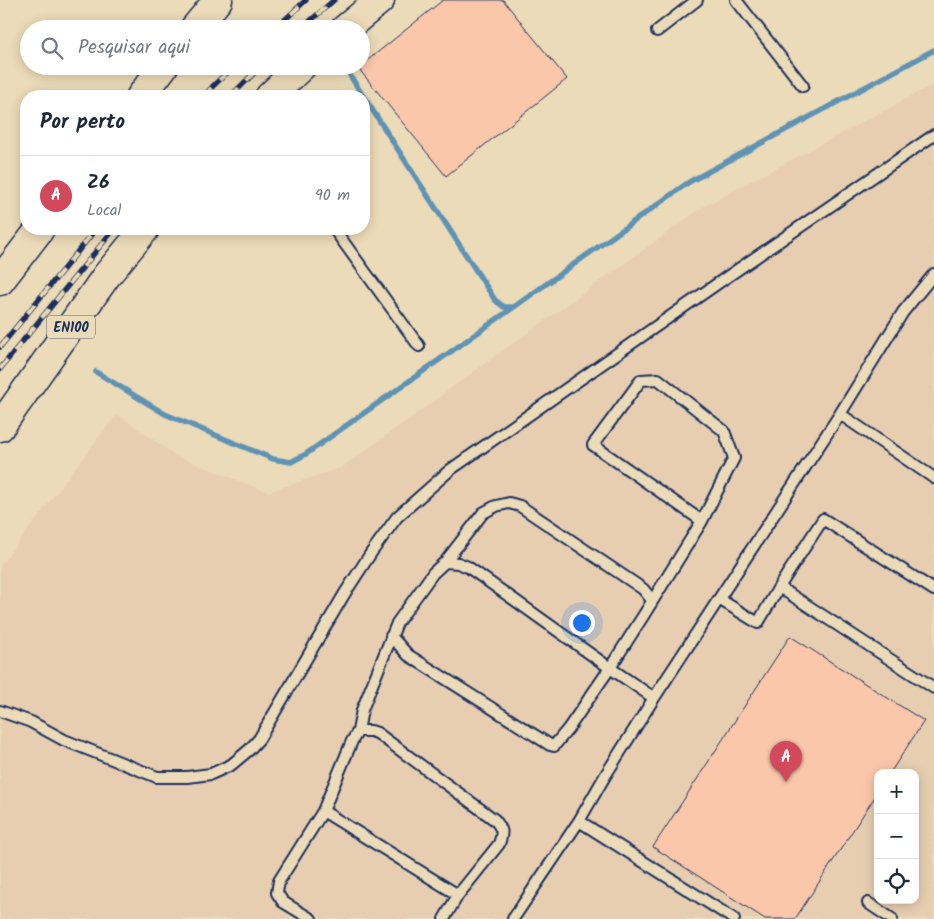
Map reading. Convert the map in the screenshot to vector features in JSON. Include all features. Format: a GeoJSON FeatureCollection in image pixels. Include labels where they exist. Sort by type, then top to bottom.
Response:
{"type":"FeatureCollection","features":[{"type":"Feature","properties":{"kind":"main road"},"geometry":{"type":"LineString","coordinates":[[201,20],[218,0]]}},
{"type":"Feature","properties":{"kind":"main road"},"geometry":{"type":"LineString","coordinates":[[356,20],[380,0]]}},
{"type":"Feature","properties":{"kind":"main road"},"geometry":{"type":"LineString","coordinates":[[146,90],[157,75]]}},
{"type":"Feature","properties":{"kind":"main road"},"geometry":{"type":"LineString","coordinates":[[276,90],[292,75]]}},
{"type":"Feature","properties":{"kind":"main road"},"geometry":{"type":"LineString","coordinates":[[0,280],[35,235]]}},
{"type":"Feature","properties":{"kind":"main road","name":"EN100"},"geometry":{"type":"LineString","coordinates":[[0,428],[108,275],[140,235]]}},
{"type":"Feature","properties":{"kind":"lane"},"geometry":{"type":"LineString","coordinates":[[656,31],[697,0]]}},
{"type":"Feature","properties":{"kind":"lane"},"geometry":{"type":"LineString","coordinates":[[736,0],[803,86]]}},
{"type":"Feature","properties":{"kind":"lane"},"geometry":{"type":"LineString","coordinates":[[0,711],[31,722],[64,740],[157,778],[211,774],[231,765],[259,739],[345,593],[371,553],[398,517],[424,493],[450,470],[934,135]]}},
{"type":"Feature","properties":{"kind":"lane"},"geometry":{"type":"LineString","coordinates":[[338,235],[419,346]]}},
{"type":"Feature","properties":{"kind":"lane"},"geometry":{"type":"LineString","coordinates":[[513,919],[579,821],[654,698],[840,414],[903,312],[934,274]]}},
{"type":"Feature","properties":{"kind":"lane"},"geometry":{"type":"LineString","coordinates":[[391,636],[408,655],[554,746],[610,668],[702,520],[734,458],[724,431],[658,379],[641,380],[593,445],[702,520]]}},
{"type":"Feature","properties":{"kind":"lane"},"geometry":{"type":"LineString","coordinates":[[840,414],[934,478]]}},
{"type":"Feature","properties":{"kind":"lane"},"geometry":{"type":"LineString","coordinates":[[311,919],[282,902],[277,893],[279,881],[323,811],[358,731],[362,710],[397,623],[433,573],[445,562],[483,513],[496,506],[509,504],[520,506],[643,590],[652,600]]}},
{"type":"Feature","properties":{"kind":"lane"},"geometry":{"type":"LineString","coordinates":[[719,599],[758,623],[823,519],[934,590]]}},
{"type":"Feature","properties":{"kind":"lane"},"geometry":{"type":"LineString","coordinates":[[445,562],[458,562],[468,567],[654,698]]}},
{"type":"Feature","properties":{"kind":"lane"},"geometry":{"type":"LineString","coordinates":[[779,587],[934,688]]}},
{"type":"Feature","properties":{"kind":"lane"},"geometry":{"type":"LineString","coordinates":[[358,731],[371,730],[377,733],[495,820],[500,827],[502,834],[499,844],[458,895],[444,919]]}},
{"type":"Feature","properties":{"kind":"lane"},"geometry":{"type":"LineString","coordinates":[[323,811],[458,895]]}},
{"type":"Feature","properties":{"kind":"lane"},"geometry":{"type":"LineString","coordinates":[[579,821],[734,919]]}},
{"type":"Feature","properties":{"kind":"lane"},"geometry":{"type":"LineString","coordinates":[[868,903],[892,919]]}},
{"type":"Feature","properties":{"kind":"shaded area"},"geometry":{"type":"Polygon","coordinates":[[[934,84],[934,919],[0,919],[0,566],[117,414],[176,456],[268,492],[341,468],[706,205],[934,84]]]}},
{"type":"Feature","properties":{"kind":"building"},"geometry":{"type":"Polygon","coordinates":[[[443,0],[503,0],[567,79],[446,176],[364,75],[370,75],[370,58],[443,0]]]}},
{"type":"Feature","properties":{"kind":"building"},"geometry":{"type":"Polygon","coordinates":[[[790,636],[924,721],[893,769],[874,769],[874,798],[795,919],[765,919],[653,847],[790,636]]]}},
{"type":"Feature","properties":{"kind":"waterway"},"geometry":{"type":"LineString","coordinates":[[96,372],[165,414],[273,459],[291,462],[306,454],[689,182],[934,50]]}},
{"type":"Feature","properties":{"kind":"waterway"},"geometry":{"type":"LineString","coordinates":[[350,75],[359,90]]}},
{"type":"Feature","properties":{"kind":"waterway"},"geometry":{"type":"LineString","coordinates":[[370,106],[495,300],[504,307],[513,307]]}},
{"type":"Feature","properties":{"kind":"railway"},"geometry":{"type":"LineString","coordinates":[[285,20],[306,0]]}},
{"type":"Feature","properties":{"kind":"railway"},"geometry":{"type":"LineString","coordinates":[[311,20],[334,0]]}},
{"type":"Feature","properties":{"kind":"railway"},"geometry":{"type":"LineString","coordinates":[[209,90],[225,75]]}},
{"type":"Feature","properties":{"kind":"railway"},"geometry":{"type":"LineString","coordinates":[[237,90],[252,75]]}},
{"type":"Feature","properties":{"kind":"railway"},"geometry":{"type":"LineString","coordinates":[[0,347],[91,235]]}},
{"type":"Feature","properties":{"kind":"railway"},"geometry":{"type":"LineString","coordinates":[[0,369],[109,235]]}},
{"type":"Feature","properties":{"kind":"place","name":"Z6"},"geometry":{"type":"Point","coordinates":[786,782]}}]}
